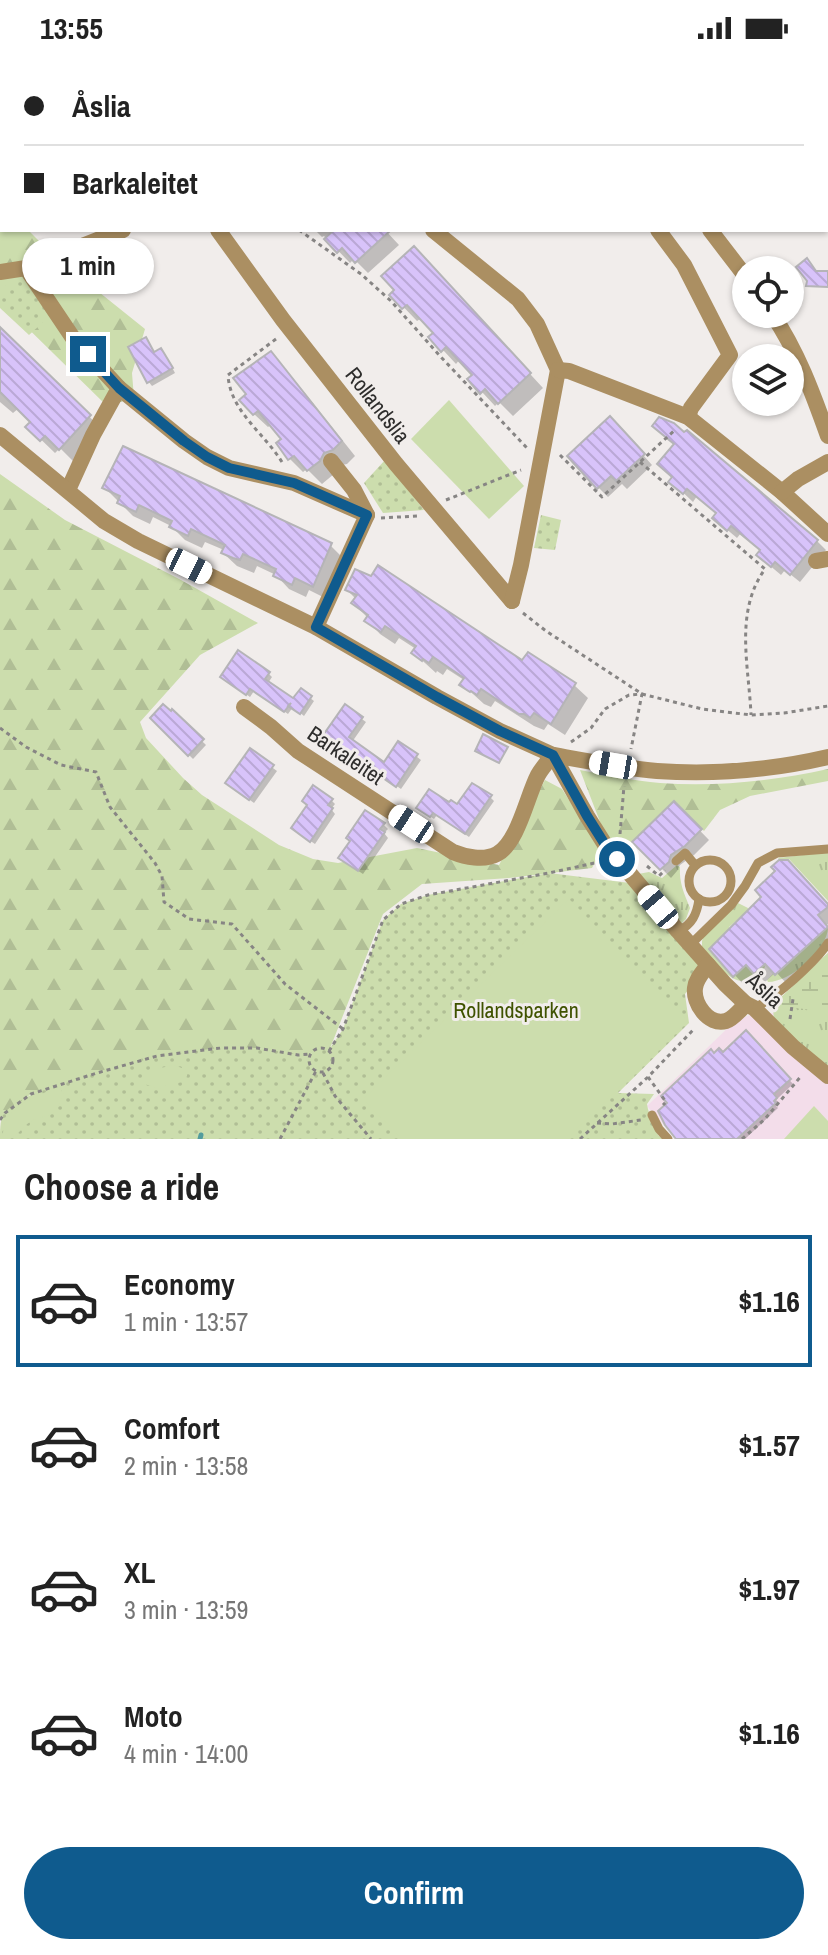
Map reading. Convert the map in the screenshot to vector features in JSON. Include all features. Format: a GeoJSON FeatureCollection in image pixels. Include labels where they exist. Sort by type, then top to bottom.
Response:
{"type":"FeatureCollection","features":[{"type":"Feature","properties":{"kind":"street"},"geometry":{"type":"LineString","coordinates":[[0,272],[26,268],[118,232]]}},
{"type":"Feature","properties":{"kind":"street","name":"Rollandslia"},"geometry":{"type":"LineString","coordinates":[[219,232],[290,329],[434,510],[512,601]]}},
{"type":"Feature","properties":{"kind":"street"},"geometry":{"type":"LineString","coordinates":[[435,232],[518,299],[537,324],[558,370],[512,601]]}},
{"type":"Feature","properties":{"kind":"street"},"geometry":{"type":"LineString","coordinates":[[659,232],[684,265],[730,355],[691,408],[688,417]]}},
{"type":"Feature","properties":{"kind":"street"},"geometry":{"type":"LineString","coordinates":[[712,232],[732,259]]}},
{"type":"Feature","properties":{"kind":"street"},"geometry":{"type":"LineString","coordinates":[[26,268],[73,338],[119,388],[184,441],[229,468],[294,483],[367,515]]}},
{"type":"Feature","properties":{"kind":"street"},"geometry":{"type":"LineString","coordinates":[[782,328],[828,436]]}},
{"type":"Feature","properties":{"kind":"street"},"geometry":{"type":"LineString","coordinates":[[558,370],[569,371],[688,417],[782,492],[828,534]]}},
{"type":"Feature","properties":{"kind":"street"},"geometry":{"type":"LineString","coordinates":[[68,490],[119,388]]}},
{"type":"Feature","properties":{"kind":"street"},"geometry":{"type":"LineString","coordinates":[[0,435],[104,521],[138,541],[316,627],[449,704],[553,755],[627,767],[686,772],[784,766],[828,757]]}},
{"type":"Feature","properties":{"kind":"street"},"geometry":{"type":"LineString","coordinates":[[331,461],[354,490],[367,515]]}},
{"type":"Feature","properties":{"kind":"street"},"geometry":{"type":"LineString","coordinates":[[782,492],[828,462]]}},
{"type":"Feature","properties":{"kind":"street"},"geometry":{"type":"LineString","coordinates":[[316,627],[367,515]]}},
{"type":"Feature","properties":{"kind":"street","name":"Barkaleitet"},"geometry":{"type":"LineString","coordinates":[[244,707],[298,751],[453,852],[467,857],[495,856],[505,847],[539,774],[553,755]]}},
{"type":"Feature","properties":{"kind":"street","name":"Åslia"},"geometry":{"type":"LineString","coordinates":[[553,755],[604,843],[678,931],[750,1006],[828,1077]]}},
{"type":"Feature","properties":{"kind":"street"},"geometry":{"type":"LineString","coordinates":[[708,965],[695,988],[697,1003],[705,1015],[713,1021],[725,1021],[750,1006]]}},
{"type":"Feature","properties":{"kind":"lane"},"geometry":{"type":"LineString","coordinates":[[690,945],[732,894],[731,879],[721,863],[707,860],[695,865],[689,877],[691,890],[699,899],[718,900],[732,894],[745,886],[758,863],[777,853],[828,849]]}},
{"type":"Feature","properties":{"kind":"lane"},"geometry":{"type":"LineString","coordinates":[[676,861],[685,853],[695,865]]}},
{"type":"Feature","properties":{"kind":"lane"},"geometry":{"type":"LineString","coordinates":[[678,931],[687,927],[697,913],[699,899]]}},
{"type":"Feature","properties":{"kind":"lane"},"geometry":{"type":"LineString","coordinates":[[750,1006],[766,1003],[828,943]]}},
{"type":"Feature","properties":{"kind":"lane"},"geometry":{"type":"LineString","coordinates":[[654,1118],[668,1139]]}},
{"type":"Feature","properties":{"kind":"path"},"geometry":{"type":"LineString","coordinates":[[302,232],[361,274],[391,301],[540,464]]}},
{"type":"Feature","properties":{"kind":"path"},"geometry":{"type":"LineString","coordinates":[[290,329],[228,375],[228,385],[239,409],[280,458],[294,483]]}},
{"type":"Feature","properties":{"kind":"path"},"geometry":{"type":"LineString","coordinates":[[367,515],[407,517],[434,510],[560,455],[602,497],[688,417]]}},
{"type":"Feature","properties":{"kind":"path"},"geometry":{"type":"LineString","coordinates":[[640,462],[765,569],[749,601],[745,623],[751,715]]}},
{"type":"Feature","properties":{"kind":"path"},"geometry":{"type":"LineString","coordinates":[[512,601],[530,620],[642,694]]}},
{"type":"Feature","properties":{"kind":"path"},"geometry":{"type":"LineString","coordinates":[[631,749],[642,694]]}},
{"type":"Feature","properties":{"kind":"path"},"geometry":{"type":"LineString","coordinates":[[553,755],[591,728],[605,709],[629,695],[642,694],[702,709],[751,715],[828,706]]}},
{"type":"Feature","properties":{"kind":"path"},"geometry":{"type":"LineString","coordinates":[[0,728],[26,747],[61,765],[96,772],[110,807],[162,876],[164,902],[189,919],[232,924],[285,984],[343,1029]]}},
{"type":"Feature","properties":{"kind":"path"},"geometry":{"type":"LineString","coordinates":[[329,1051],[343,1029],[383,920],[401,904],[428,895],[617,859],[624,786]]}},
{"type":"Feature","properties":{"kind":"path"},"geometry":{"type":"LineString","coordinates":[[793,1047],[789,1029],[790,1008],[800,972]]}},
{"type":"Feature","properties":{"kind":"path"},"geometry":{"type":"LineString","coordinates":[[580,1139],[648,1077],[690,1035],[705,1015]]}},
{"type":"Feature","properties":{"kind":"path"},"geometry":{"type":"LineString","coordinates":[[0,1120],[31,1094],[157,1056],[221,1048],[257,1048],[298,1055],[311,1054],[318,1049],[329,1051]]}},
{"type":"Feature","properties":{"kind":"path"},"geometry":{"type":"LineString","coordinates":[[311,1054],[309,1062],[316,1071],[323,1073],[330,1069],[334,1061],[329,1051]]}},
{"type":"Feature","properties":{"kind":"path"},"geometry":{"type":"LineString","coordinates":[[742,1139],[765,1119],[812,1063]]}},
{"type":"Feature","properties":{"kind":"path"},"geometry":{"type":"LineString","coordinates":[[280,1139],[316,1071]]}},
{"type":"Feature","properties":{"kind":"path"},"geometry":{"type":"LineString","coordinates":[[323,1073],[335,1096],[371,1139]]}},
{"type":"Feature","properties":{"kind":"path"},"geometry":{"type":"LineString","coordinates":[[648,1077],[662,1097]]}},
{"type":"Feature","properties":{"kind":"path"},"geometry":{"type":"LineString","coordinates":[[597,1123],[654,1118]]}},
{"type":"Feature","properties":{"kind":"shaded area"},"geometry":{"type":"Polygon","coordinates":[[[755,1013],[828,1013],[828,1139],[676,1139],[647,1106],[735,1021],[755,1013]]]}},
{"type":"Feature","properties":{"kind":"green space"},"geometry":{"type":"Polygon","coordinates":[[[0,232],[30,232],[54,256],[145,329],[132,373],[134,398],[107,406],[0,301],[0,232]]]}},
{"type":"Feature","properties":{"kind":"green space"},"geometry":{"type":"Polygon","coordinates":[[[23,279],[52,314],[29,335],[0,308],[0,288],[23,279]]]}},
{"type":"Feature","properties":{"kind":"green space"},"geometry":{"type":"Polygon","coordinates":[[[449,400],[524,486],[489,519],[411,439],[449,400]]]}},
{"type":"Feature","properties":{"kind":"green space"},"geometry":{"type":"Polygon","coordinates":[[[385,460],[424,510],[383,513],[364,483],[385,460]]]}},
{"type":"Feature","properties":{"kind":"green space"},"geometry":{"type":"Polygon","coordinates":[[[0,474],[65,520],[258,623],[200,655],[140,722],[146,738],[202,795],[279,845],[313,859],[338,863],[417,848],[499,865],[545,780],[562,789],[601,851],[592,868],[422,884],[383,914],[329,1051],[322,1048],[311,1054],[298,1055],[257,1048],[31,1094],[0,1120],[0,474]]]}},
{"type":"Feature","properties":{"kind":"green space"},"geometry":{"type":"Polygon","coordinates":[[[541,515],[561,520],[555,550],[534,548],[541,515]]]}},
{"type":"Feature","properties":{"kind":"green space"},"geometry":{"type":"Polygon","coordinates":[[[828,769],[828,781],[750,796],[720,810],[704,831],[676,802],[626,846],[609,845],[580,770],[650,782],[703,784],[766,780],[828,769]]]}},
{"type":"Feature","properties":{"kind":"green space"},"geometry":{"type":"Polygon","coordinates":[[[828,852],[828,901],[789,859],[783,864],[778,858],[828,852]]]}},
{"type":"Feature","properties":{"kind":"green space"},"geometry":{"type":"Polygon","coordinates":[[[677,865],[690,908],[682,923],[676,923],[638,874],[649,872],[662,878],[677,865]]]}},
{"type":"Feature","properties":{"kind":"green space","name":"Rollandsparken"},"geometry":{"type":"Polygon","coordinates":[[[549,873],[638,884],[708,965],[685,994],[689,1023],[618,1093],[654,1094],[647,1104],[648,1109],[658,1135],[663,1139],[0,1139],[3,1115],[18,1102],[42,1090],[106,1069],[175,1054],[225,1048],[304,1054],[329,1050],[343,1029],[383,920],[401,904],[428,895],[549,873]]]}},
{"type":"Feature","properties":{"kind":"green space"},"geometry":{"type":"Polygon","coordinates":[[[569,899],[688,1021],[566,1139],[402,1139],[363,1099],[569,899]]]}},
{"type":"Feature","properties":{"kind":"green space"},"geometry":{"type":"Polygon","coordinates":[[[738,903],[748,908],[747,915],[745,913],[729,927],[731,929],[722,937],[755,973],[765,967],[756,976],[739,981],[724,972],[702,949],[704,935],[738,903]]]}},
{"type":"Feature","properties":{"kind":"green space"},"geometry":{"type":"Polygon","coordinates":[[[828,927],[815,955],[787,977],[768,982],[774,973],[776,975],[828,927]]]}},
{"type":"Feature","properties":{"kind":"green space"},"geometry":{"type":"Polygon","coordinates":[[[828,953],[828,1068],[774,1024],[773,1005],[828,953]]]}},
{"type":"Feature","properties":{"kind":"green space"},"geometry":{"type":"Polygon","coordinates":[[[828,953],[828,1012],[773,1005],[828,953]]]}},
{"type":"Feature","properties":{"kind":"green space"},"geometry":{"type":"Polygon","coordinates":[[[174,1065],[187,1070],[182,1082],[161,1089],[144,1084],[144,1077],[156,1069],[174,1065]]]}},
{"type":"Feature","properties":{"kind":"green space"},"geometry":{"type":"Polygon","coordinates":[[[50,1090],[61,1090],[64,1094],[55,1112],[33,1120],[16,1135],[3,1137],[7,1119],[18,1107],[50,1090]]]}},
{"type":"Feature","properties":{"kind":"green space"},"geometry":{"type":"Polygon","coordinates":[[[814,1106],[828,1121],[828,1139],[784,1139],[814,1106]]]}},
{"type":"Feature","properties":{"kind":"building"},"geometry":{"type":"Polygon","coordinates":[[[332,232],[389,232],[355,263],[342,248],[337,253],[324,239],[332,232]]]}},
{"type":"Feature","properties":{"kind":"building"},"geometry":{"type":"Polygon","coordinates":[[[414,246],[531,373],[498,404],[485,389],[480,394],[467,379],[472,375],[446,347],[441,352],[428,337],[433,333],[407,305],[402,309],[389,295],[394,290],[381,276],[414,246]]]}},
{"type":"Feature","properties":{"kind":"building"},"geometry":{"type":"Polygon","coordinates":[[[807,258],[816,271],[828,271],[828,287],[806,286],[804,260],[807,258]]]}},
{"type":"Feature","properties":{"kind":"building"},"geometry":{"type":"Polygon","coordinates":[[[0,327],[91,415],[59,450],[45,436],[40,441],[25,427],[30,422],[0,392],[0,327]]]}},
{"type":"Feature","properties":{"kind":"building"},"geometry":{"type":"Polygon","coordinates":[[[146,337],[154,352],[161,348],[173,368],[147,383],[128,347],[146,337]]]}},
{"type":"Feature","properties":{"kind":"building"},"geometry":{"type":"Polygon","coordinates":[[[271,351],[342,441],[333,450],[324,453],[320,461],[307,471],[294,456],[288,460],[276,443],[281,439],[258,411],[253,415],[239,400],[246,394],[233,378],[271,351]]]}},
{"type":"Feature","properties":{"kind":"building"},"geometry":{"type":"Polygon","coordinates":[[[610,416],[645,454],[616,481],[611,476],[597,489],[567,456],[610,416]]]}},
{"type":"Feature","properties":{"kind":"building"},"geometry":{"type":"Polygon","coordinates":[[[659,417],[674,423],[684,432],[687,430],[818,540],[790,575],[775,562],[771,567],[756,555],[760,550],[731,526],[727,531],[712,518],[716,513],[687,489],[683,494],[668,482],[672,477],[657,464],[674,444],[652,426],[659,417]]]}},
{"type":"Feature","properties":{"kind":"building"},"geometry":{"type":"Polygon","coordinates":[[[123,446],[332,543],[313,587],[295,578],[292,585],[273,576],[276,569],[243,554],[240,560],[221,553],[225,545],[191,529],[188,536],[169,527],[172,521],[139,505],[136,512],[117,503],[120,496],[102,488],[123,446]]]}},
{"type":"Feature","properties":{"kind":"building"},"geometry":{"type":"Polygon","coordinates":[[[378,565],[522,660],[528,652],[576,683],[551,724],[534,713],[530,718],[519,714],[481,689],[477,695],[470,692],[459,685],[464,678],[433,657],[429,663],[422,661],[411,653],[416,646],[385,626],[381,632],[364,621],[368,615],[351,603],[357,595],[345,590],[355,569],[371,576],[378,565]]]}},
{"type":"Feature","properties":{"kind":"building"},"geometry":{"type":"Polygon","coordinates":[[[238,650],[270,672],[265,679],[293,698],[301,688],[312,696],[300,714],[288,706],[284,712],[250,689],[246,695],[220,677],[238,650]]]}},
{"type":"Feature","properties":{"kind":"building"},"geometry":{"type":"Polygon","coordinates":[[[163,704],[204,739],[188,756],[150,718],[163,704]]]}},
{"type":"Feature","properties":{"kind":"building"},"geometry":{"type":"Polygon","coordinates":[[[345,704],[363,717],[349,737],[384,762],[398,741],[418,754],[396,787],[360,762],[357,766],[319,741],[345,704]]]}},
{"type":"Feature","properties":{"kind":"building"},"geometry":{"type":"Polygon","coordinates":[[[483,734],[508,747],[499,763],[475,751],[483,734]]]}},
{"type":"Feature","properties":{"kind":"building"},"geometry":{"type":"Polygon","coordinates":[[[250,748],[274,765],[249,800],[225,783],[250,748]]]}},
{"type":"Feature","properties":{"kind":"building"},"geometry":{"type":"Polygon","coordinates":[[[472,783],[492,795],[465,834],[433,813],[430,817],[416,808],[429,789],[457,804],[472,783]]]}},
{"type":"Feature","properties":{"kind":"building"},"geometry":{"type":"Polygon","coordinates":[[[313,785],[333,799],[328,805],[333,808],[310,842],[291,828],[307,805],[302,801],[313,785]]]}},
{"type":"Feature","properties":{"kind":"building"},"geometry":{"type":"Polygon","coordinates":[[[674,801],[702,829],[671,855],[669,862],[660,870],[632,842],[674,801]]]}},
{"type":"Feature","properties":{"kind":"building"},"geometry":{"type":"Polygon","coordinates":[[[365,810],[385,823],[380,829],[385,832],[358,871],[338,858],[350,841],[346,838],[365,810]]]}},
{"type":"Feature","properties":{"kind":"building"},"geometry":{"type":"Polygon","coordinates":[[[779,860],[788,860],[828,904],[818,915],[828,927],[775,975],[765,964],[754,974],[746,965],[733,977],[709,949],[761,897],[755,890],[775,871],[771,867],[779,860]]]}},
{"type":"Feature","properties":{"kind":"building"},"geometry":{"type":"Polygon","coordinates":[[[746,1030],[791,1079],[774,1094],[776,1103],[737,1139],[676,1139],[658,1111],[667,1103],[661,1096],[711,1049],[714,1053],[719,1048],[723,1052],[746,1030]]]}},
{"type":"Feature","properties":{"kind":"waterway"},"geometry":{"type":"LineString","coordinates":[[200,1139],[201,1135]]}},
{"type":"Feature","properties":{"kind":"route"},"geometry":{"type":"LineString","coordinates":[[88,354],[119,388],[207,457],[229,468],[294,483],[367,515],[316,627],[437,697],[553,755],[587,816],[617,859]]}}]}
